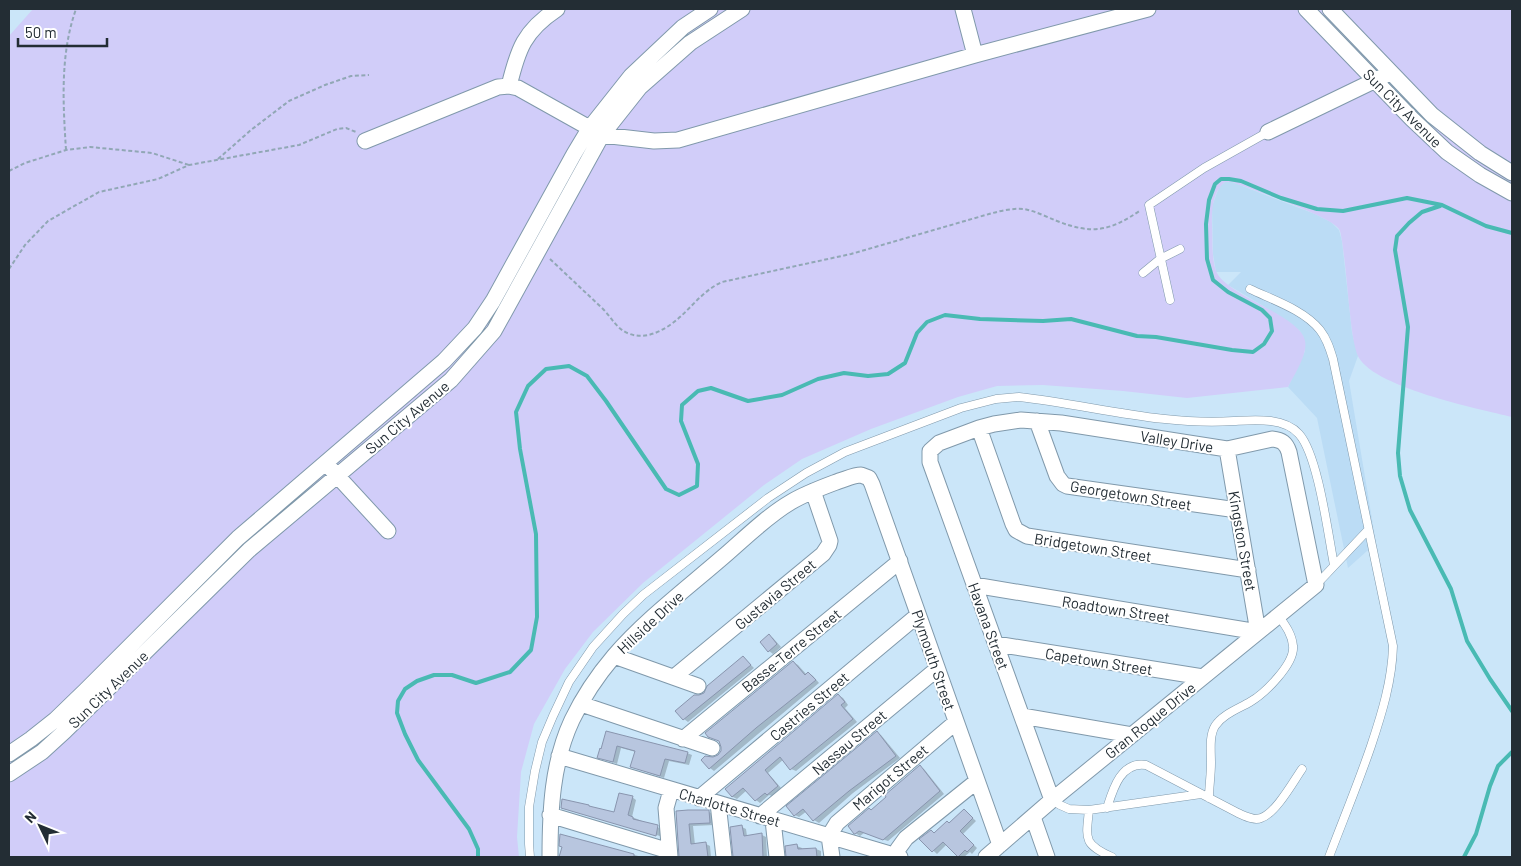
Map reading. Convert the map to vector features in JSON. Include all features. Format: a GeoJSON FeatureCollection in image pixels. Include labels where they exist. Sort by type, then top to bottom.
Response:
{"type":"FeatureCollection","features":[{"type":"Feature","properties":{"kind":"street"},"geometry":{"type":"LineString","coordinates":[[508,86],[521,44],[537,24],[557,9]]}},
{"type":"Feature","properties":{"kind":"street","name":"Sun City Avenue"},"geometry":{"type":"LineString","coordinates":[[9,774],[42,752],[65,731],[249,550],[451,380],[494,331],[539,249],[595,132],[630,76],[683,27],[710,9]]}},
{"type":"Feature","properties":{"kind":"street","name":"Sun City Avenue"},"geometry":{"type":"LineString","coordinates":[[9,754],[55,720],[238,538],[444,362],[475,328],[493,301],[569,162],[640,86],[690,42],[742,9]]}},
{"type":"Feature","properties":{"kind":"street"},"geometry":{"type":"LineString","coordinates":[[963,9],[975,55]]}},
{"type":"Feature","properties":{"kind":"street"},"geometry":{"type":"LineString","coordinates":[[365,141],[498,87],[508,86],[529,93],[595,132],[654,141],[678,140],[975,55],[1148,9]]}},
{"type":"Feature","properties":{"kind":"street","name":"Sun City Avenue"},"geometry":{"type":"LineString","coordinates":[[1306,9],[1412,119],[1447,152],[1512,194]]}},
{"type":"Feature","properties":{"kind":"street","name":"Sun City Avenue"},"geometry":{"type":"LineString","coordinates":[[1330,9],[1432,115],[1480,153],[1512,173]]}},
{"type":"Feature","properties":{"kind":"street"},"geometry":{"type":"LineString","coordinates":[[1268,132],[1392,72]]}},
{"type":"Feature","properties":{"kind":"street","name":"Valley Drive"},"geometry":{"type":"LineString","coordinates":[[930,451],[939,444],[980,428],[1007,421],[1021,420],[1227,449],[1272,439],[1279,440],[1287,446],[1289,452],[1316,585]]}},
{"type":"Feature","properties":{"kind":"street","name":"Georgetown Street"},"geometry":{"type":"LineString","coordinates":[[1037,421],[1057,476],[1067,486],[1237,510]]}},
{"type":"Feature","properties":{"kind":"street","name":"Bridgetown Street"},"geometry":{"type":"LineString","coordinates":[[980,428],[1013,524],[1016,530],[1027,536],[1248,570]]}},
{"type":"Feature","properties":{"kind":"street","name":"Kingston Street"},"geometry":{"type":"LineString","coordinates":[[1227,449],[1258,632]]}},
{"type":"Feature","properties":{"kind":"street","name":"Havana Street"},"geometry":{"type":"LineString","coordinates":[[930,451],[930,462],[1052,800]]}},
{"type":"Feature","properties":{"kind":"street"},"geometry":{"type":"LineString","coordinates":[[325,463],[388,531]]}},
{"type":"Feature","properties":{"kind":"street","name":"Hillside Drive"},"geometry":{"type":"LineString","coordinates":[[550,857],[550,816],[553,788],[565,736],[591,687],[614,656],[631,637],[778,511],[801,496],[813,491],[857,475],[867,476]]}},
{"type":"Feature","properties":{"kind":"street","name":"Plymouth Street"},"geometry":{"type":"LineString","coordinates":[[867,476],[872,484],[900,561],[1000,845]]}},
{"type":"Feature","properties":{"kind":"street","name":"Gustavia Street"},"geometry":{"type":"LineString","coordinates":[[674,677],[826,550],[830,541],[813,491]]}},
{"type":"Feature","properties":{"kind":"street","name":"Basse-Terre Street"},"geometry":{"type":"LineString","coordinates":[[683,738],[900,561]]}},
{"type":"Feature","properties":{"kind":"street","name":"Roadtown Street"},"geometry":{"type":"LineString","coordinates":[[974,585],[1258,632]]}},
{"type":"Feature","properties":{"kind":"street","name":"Gran Roque Drive"},"geometry":{"type":"LineString","coordinates":[[986,857],[1052,800],[1316,585]]}},
{"type":"Feature","properties":{"kind":"street","name":"Castries Street"},"geometry":{"type":"LineString","coordinates":[[699,798],[918,615]]}},
{"type":"Feature","properties":{"kind":"street","name":"Capetown Street"},"geometry":{"type":"LineString","coordinates":[[996,644],[1203,677]]}},
{"type":"Feature","properties":{"kind":"street"},"geometry":{"type":"LineString","coordinates":[[614,656],[698,686]]}},
{"type":"Feature","properties":{"kind":"street","name":"Nassau Street"},"geometry":{"type":"LineString","coordinates":[[766,818],[938,669]]}},
{"type":"Feature","properties":{"kind":"street"},"geometry":{"type":"LineString","coordinates":[[581,704],[712,748]]}},
{"type":"Feature","properties":{"kind":"street"},"geometry":{"type":"LineString","coordinates":[[1022,716],[1132,735]]}},
{"type":"Feature","properties":{"kind":"street","name":"Marigot Street"},"geometry":{"type":"LineString","coordinates":[[829,836],[844,815],[956,722]]}},
{"type":"Feature","properties":{"kind":"street"},"geometry":{"type":"LineString","coordinates":[[31,739],[42,752]]}},
{"type":"Feature","properties":{"kind":"street","name":"Charlotte Street"},"geometry":{"type":"LineString","coordinates":[[559,756],[897,857]]}},
{"type":"Feature","properties":{"kind":"street"},"geometry":{"type":"LineString","coordinates":[[897,857],[898,849],[906,838],[977,781]]}},
{"type":"Feature","properties":{"kind":"street"},"geometry":{"type":"LineString","coordinates":[[550,816],[670,854],[666,808],[671,790]]}},
{"type":"Feature","properties":{"kind":"street"},"geometry":{"type":"LineString","coordinates":[[718,803],[724,857]]}},
{"type":"Feature","properties":{"kind":"street"},"geometry":{"type":"LineString","coordinates":[[1032,817],[1046,857]]}},
{"type":"Feature","properties":{"kind":"street"},"geometry":{"type":"LineString","coordinates":[[766,818],[777,857]]}},
{"type":"Feature","properties":{"kind":"street"},"geometry":{"type":"LineString","coordinates":[[829,836],[832,857]]}},
{"type":"Feature","properties":{"kind":"lane"},"geometry":{"type":"LineString","coordinates":[[1170,300],[1149,205],[1204,168],[1268,132]]}},
{"type":"Feature","properties":{"kind":"lane"},"geometry":{"type":"LineString","coordinates":[[1143,273],[1160,260],[1180,249]]}},
{"type":"Feature","properties":{"kind":"lane"},"geometry":{"type":"LineString","coordinates":[[1250,289],[1304,316],[1321,330],[1329,344],[1392,646],[1390,680],[1378,726],[1329,857]]}},
{"type":"Feature","properties":{"kind":"lane"},"geometry":{"type":"LineString","coordinates":[[530,857],[529,807],[534,771],[552,716],[569,682],[593,647],[624,614],[643,595],[768,498],[806,473],[845,452],[961,408],[996,399],[1019,397],[1168,419],[1221,422],[1257,420],[1277,422],[1290,426],[1299,434],[1309,450],[1319,487],[1334,565]]}},
{"type":"Feature","properties":{"kind":"lane"},"geometry":{"type":"LineString","coordinates":[[1316,585],[1368,530]]}},
{"type":"Feature","properties":{"kind":"lane"},"geometry":{"type":"LineString","coordinates":[[1205,796],[1214,728],[1222,718],[1267,690],[1277,679],[1292,654],[1294,648],[1292,640],[1278,615]]}},
{"type":"Feature","properties":{"kind":"lane"},"geometry":{"type":"LineString","coordinates":[[1106,808],[1122,774],[1130,766],[1138,764],[1146,765],[1238,814],[1254,819],[1262,818],[1282,799],[1302,769]]}},
{"type":"Feature","properties":{"kind":"lane"},"geometry":{"type":"LineString","coordinates":[[1052,800],[1069,808],[1089,810],[1205,796]]}},
{"type":"Feature","properties":{"kind":"lane"},"geometry":{"type":"LineString","coordinates":[[1089,810],[1087,838],[1092,845],[1112,857]]}},
{"type":"Feature","properties":{"kind":"path"},"geometry":{"type":"LineString","coordinates":[[66,150],[64,106],[65,60],[70,26],[76,9]]}},
{"type":"Feature","properties":{"kind":"path"},"geometry":{"type":"LineString","coordinates":[[218,159],[251,130],[289,101],[325,84],[351,76],[369,75]]}},
{"type":"Feature","properties":{"kind":"path"},"geometry":{"type":"LineString","coordinates":[[9,268],[26,245],[48,221],[99,192],[158,179],[188,165],[299,145],[337,129],[346,128],[353,130],[365,141]]}},
{"type":"Feature","properties":{"kind":"path"},"geometry":{"type":"LineString","coordinates":[[9,170],[66,150],[90,147],[152,153],[188,165]]}},
{"type":"Feature","properties":{"kind":"path"},"geometry":{"type":"LineString","coordinates":[[539,249],[605,311],[623,331],[632,335],[644,336],[657,333],[669,326],[680,318],[711,287],[722,282],[851,254],[1003,211],[1024,209],[1075,228],[1087,230],[1115,226],[1149,205]]}},
{"type":"Feature","properties":{"kind":"shaded area"},"geometry":{"type":"Polygon","coordinates":[[[33,9],[1512,9],[1512,417],[1427,395],[1382,377],[1366,366],[1357,354],[1354,342],[1339,229],[1332,223],[1306,210],[1232,182],[1225,182],[1217,191],[1213,207],[1214,265],[1222,280],[1233,289],[1277,314],[1291,323],[1300,332],[1305,341],[1304,352],[1288,387],[1187,398],[1043,385],[997,386],[958,397],[871,429],[802,459],[764,485],[643,583],[593,632],[565,669],[534,724],[521,772],[517,837],[519,857],[9,857],[9,36],[33,9]]]}},
{"type":"Feature","properties":{"kind":"shaded area"},"geometry":{"type":"Polygon","coordinates":[[[1225,182],[1232,182],[1315,214],[1331,222],[1339,230],[1342,241],[1352,332],[1358,356],[1349,381],[1376,543],[1348,568],[1317,418],[1288,387],[1305,351],[1300,331],[1228,285],[1241,272],[1216,272],[1213,254],[1212,207],[1220,186],[1225,182]]]}},
{"type":"Feature","properties":{"kind":"building"},"geometry":{"type":"Polygon","coordinates":[[[769,634],[777,644],[768,652],[760,642],[769,634]]]}},
{"type":"Feature","properties":{"kind":"building"},"geometry":{"type":"Polygon","coordinates":[[[743,656],[751,665],[683,720],[675,711],[694,695],[704,693],[707,686],[743,656]]]}},
{"type":"Feature","properties":{"kind":"building"},"geometry":{"type":"Polygon","coordinates":[[[793,661],[805,675],[808,672],[816,680],[709,769],[701,760],[705,756],[713,757],[718,755],[721,747],[719,741],[708,737],[705,733],[793,661]]]}},
{"type":"Feature","properties":{"kind":"building"},"geometry":{"type":"Polygon","coordinates":[[[838,694],[845,702],[841,705],[853,719],[790,770],[780,757],[765,770],[778,786],[767,795],[765,793],[755,801],[743,788],[732,797],[725,789],[838,694]]]}},
{"type":"Feature","properties":{"kind":"building"},"geometry":{"type":"Polygon","coordinates":[[[606,731],[688,752],[685,763],[665,759],[660,776],[630,767],[635,751],[617,746],[613,762],[597,758],[606,731]]]}},
{"type":"Feature","properties":{"kind":"building"},"geometry":{"type":"Polygon","coordinates":[[[877,731],[896,756],[813,821],[803,809],[794,816],[786,806],[877,731]]]}},
{"type":"Feature","properties":{"kind":"building"},"geometry":{"type":"Polygon","coordinates":[[[920,765],[940,791],[883,840],[859,831],[854,834],[848,826],[869,808],[871,810],[886,797],[885,795],[920,765]]]}},
{"type":"Feature","properties":{"kind":"building"},"geometry":{"type":"Polygon","coordinates":[[[619,793],[633,796],[628,815],[633,817],[633,819],[658,825],[656,836],[561,808],[562,799],[614,812],[619,793]]]}},
{"type":"Feature","properties":{"kind":"building"},"geometry":{"type":"Polygon","coordinates":[[[964,809],[973,818],[960,831],[974,845],[967,852],[965,850],[958,857],[943,842],[932,852],[919,839],[931,830],[934,833],[947,821],[949,823],[964,809]]]}},
{"type":"Feature","properties":{"kind":"building"},"geometry":{"type":"Polygon","coordinates":[[[709,810],[710,823],[689,824],[691,844],[706,842],[708,857],[679,857],[676,811],[709,810]]]}},
{"type":"Feature","properties":{"kind":"building"},"geometry":{"type":"Polygon","coordinates":[[[742,825],[744,836],[762,833],[763,857],[733,857],[730,827],[742,825]]]}},
{"type":"Feature","properties":{"kind":"building"},"geometry":{"type":"Polygon","coordinates":[[[560,834],[634,854],[634,857],[559,857],[562,847],[559,846],[560,834]]]}},
{"type":"Feature","properties":{"kind":"building"},"geometry":{"type":"Polygon","coordinates":[[[797,844],[798,849],[816,848],[817,857],[786,857],[785,846],[797,844]]]}},
{"type":"Feature","properties":{"kind":"waterway"},"geometry":{"type":"LineString","coordinates":[[478,857],[478,849],[469,829],[418,760],[397,713],[398,701],[405,689],[417,681],[434,675],[452,675],[476,683],[510,672],[531,650],[537,617],[536,534],[520,449],[516,412],[528,386],[546,369],[569,366],[587,376],[666,489],[679,495],[697,486],[698,464],[681,421],[682,405],[698,391],[711,388],[748,401],[782,395],[818,379],[844,373],[868,376],[888,374],[905,363],[917,333],[927,322],[945,315],[980,319],[1043,321],[1071,319],[1137,336],[1156,337],[1253,352],[1264,344],[1272,331],[1270,318],[1262,310],[1228,292],[1213,280],[1207,259],[1206,224],[1209,200],[1215,184],[1221,179],[1241,181],[1281,198],[1317,209],[1343,211],[1407,198],[1442,205],[1486,226],[1512,233]]}},
{"type":"Feature","properties":{"kind":"waterway"},"geometry":{"type":"LineString","coordinates":[[1440,206],[1422,212],[1397,236],[1395,250],[1408,327],[1398,453],[1400,476],[1410,510],[1451,589],[1467,641],[1512,711]]}},
{"type":"Feature","properties":{"kind":"waterway"},"geometry":{"type":"LineString","coordinates":[[1464,857],[1476,834],[1498,766],[1512,752]]}}]}
